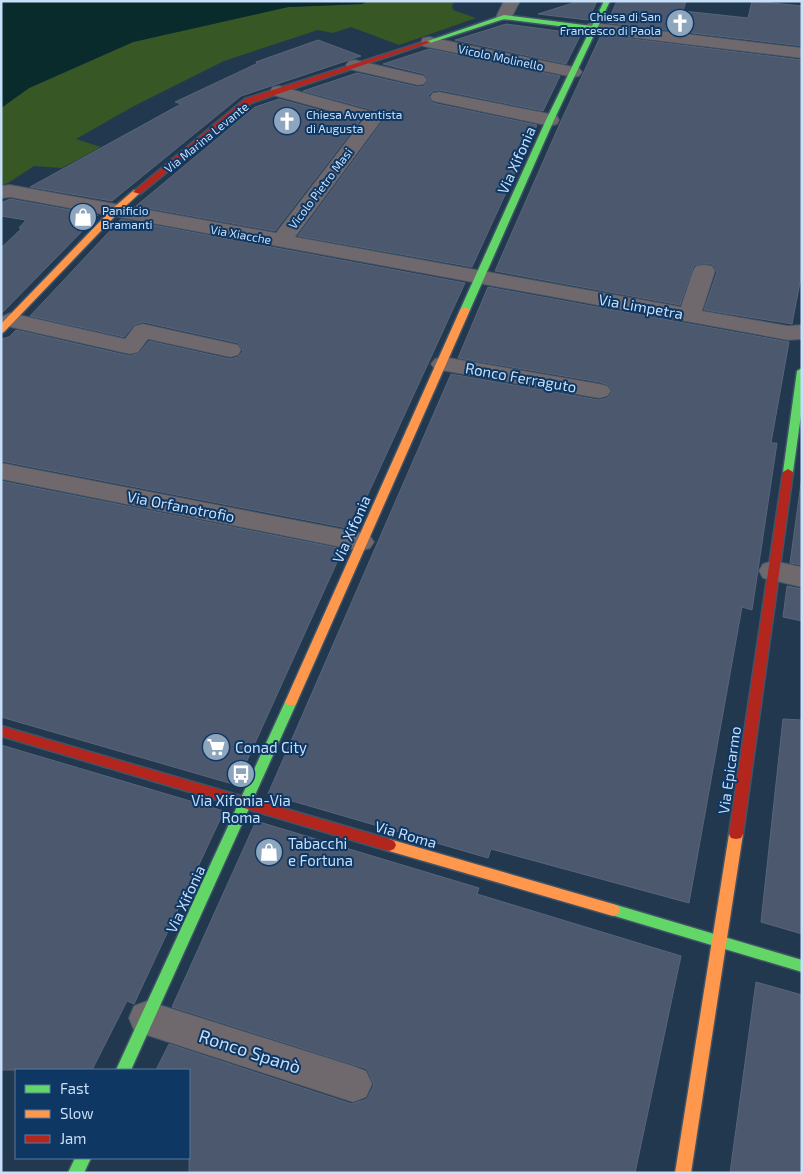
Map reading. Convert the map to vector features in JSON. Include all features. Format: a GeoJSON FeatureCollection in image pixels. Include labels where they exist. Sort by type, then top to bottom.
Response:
{"type":"FeatureCollection","features":[{"type":"Feature","properties":{"kind":"street"},"geometry":{"type":"LineString","coordinates":[[512,1],[504,17],[802,53]]}},
{"type":"Feature","properties":{"kind":"street","name":"Via Xifonia"},"geometry":{"type":"LineString","coordinates":[[123,1069],[246,803],[550,120],[608,1]]}},
{"type":"Feature","properties":{"kind":"street","name":"Via Marina Levante"},"geometry":{"type":"LineString","coordinates":[[6,325],[115,211],[248,101],[504,17]]}},
{"type":"Feature","properties":{"kind":"street","name":"Vicolo Molinello"},"geometry":{"type":"LineString","coordinates":[[429,42],[573,72]]}},
{"type":"Feature","properties":{"kind":"street"},"geometry":{"type":"LineString","coordinates":[[355,65],[418,80]]}},
{"type":"Feature","properties":{"kind":"street","name":"Vicolo Pietro Masi"},"geometry":{"type":"LineString","coordinates":[[279,91],[374,118],[281,241]]}},
{"type":"Feature","properties":{"kind":"street"},"geometry":{"type":"LineString","coordinates":[[439,97],[550,120]]}},
{"type":"Feature","properties":{"kind":"street","name":"Via Xiacche"},"geometry":{"type":"LineString","coordinates":[[1,192],[10,191],[481,277]]}},
{"type":"Feature","properties":{"kind":"street"},"geometry":{"type":"LineString","coordinates":[[688,314],[704,271]]}},
{"type":"Feature","properties":{"kind":"street","name":"Via Limpetra"},"geometry":{"type":"LineString","coordinates":[[481,277],[788,332],[802,332]]}},
{"type":"Feature","properties":{"kind":"street"},"geometry":{"type":"LineString","coordinates":[[6,325],[130,347],[143,331],[230,350]]}},
{"type":"Feature","properties":{"kind":"street","name":"Ronco Ferraguto"},"geometry":{"type":"LineString","coordinates":[[443,364],[599,391]]}},
{"type":"Feature","properties":{"kind":"street","name":"Via Epicarmo"},"geometry":{"type":"LineString","coordinates":[[683,1173],[720,942],[802,371]]}},
{"type":"Feature","properties":{"kind":"street","name":"Via Orfanotrofio"},"geometry":{"type":"LineString","coordinates":[[1,471],[361,542]]}},
{"type":"Feature","properties":{"kind":"street"},"geometry":{"type":"LineString","coordinates":[[773,571],[802,576]]}},
{"type":"Feature","properties":{"kind":"street","name":"Via Roma"},"geometry":{"type":"LineString","coordinates":[[1,731],[802,966]]}},
{"type":"Feature","properties":{"kind":"street","name":"Ronco Spanò"},"geometry":{"type":"LineString","coordinates":[[147,1018],[353,1084]]}},
{"type":"Feature","properties":{"kind":"street"},"geometry":{"type":"LineString","coordinates":[[76,1173],[83,1159]]}},
{"type":"Feature","properties":{"kind":"green space"},"geometry":{"type":"Polygon","coordinates":[[[368,1],[455,1],[452,6],[453,10],[476,18],[399,45],[351,27],[333,33],[318,30],[224,61],[134,106],[76,139],[101,147],[62,168],[34,166],[8,183],[1,185],[1,108],[29,88],[133,42],[288,7],[362,4],[368,1]]]}},
{"type":"Feature","properties":{"kind":"shaded area"},"geometry":{"type":"Polygon","coordinates":[[[1,1],[368,1],[362,4],[288,7],[133,42],[29,88],[1,108],[1,1]]]}},
{"type":"Feature","properties":{"kind":"building"},"geometry":{"type":"Polygon","coordinates":[[[579,1],[597,1],[588,20],[538,14],[579,1]]]}},
{"type":"Feature","properties":{"kind":"building"},"geometry":{"type":"Polygon","coordinates":[[[617,1],[686,1],[683,11],[748,18],[752,1],[802,6],[802,46],[607,23],[617,1]]]}},
{"type":"Feature","properties":{"kind":"building"},"geometry":{"type":"Polygon","coordinates":[[[506,24],[581,34],[566,64],[455,40],[506,24]]]}},
{"type":"Feature","properties":{"kind":"building"},"geometry":{"type":"Polygon","coordinates":[[[601,35],[802,60],[802,272],[792,324],[704,310],[717,272],[712,264],[694,265],[680,305],[495,271],[601,35]]]}},
{"type":"Feature","properties":{"kind":"building"},"geometry":{"type":"Polygon","coordinates":[[[318,40],[361,56],[241,96],[112,201],[30,187],[181,104],[175,102],[258,63],[256,62],[318,40]]]}},
{"type":"Feature","properties":{"kind":"building"},"geometry":{"type":"Polygon","coordinates":[[[429,49],[560,76],[543,111],[439,90],[433,91],[428,96],[433,103],[537,125],[472,267],[298,236],[385,118],[380,112],[303,91],[357,73],[418,87],[424,86],[429,80],[424,74],[383,64],[429,49]]]}},
{"type":"Feature","properties":{"kind":"building"},"geometry":{"type":"Polygon","coordinates":[[[279,99],[360,121],[275,231],[136,206],[255,107],[279,99]]]}},
{"type":"Feature","properties":{"kind":"building"},"geometry":{"type":"Polygon","coordinates":[[[10,199],[98,215],[1,314],[1,248],[22,228],[19,228],[26,220],[1,216],[1,203],[10,199]]]}},
{"type":"Feature","properties":{"kind":"building"},"geometry":{"type":"Polygon","coordinates":[[[121,219],[465,283],[352,529],[1,461],[1,339],[9,337],[16,330],[130,356],[139,353],[149,341],[230,359],[238,357],[243,351],[238,343],[143,322],[134,325],[124,337],[30,316],[121,219]]]}},
{"type":"Feature","properties":{"kind":"building"},"geometry":{"type":"Polygon","coordinates":[[[488,287],[789,342],[771,443],[777,443],[752,610],[742,607],[689,903],[491,849],[488,858],[268,794],[451,374],[599,400],[607,398],[612,392],[608,385],[599,382],[458,358],[488,287]]]}},
{"type":"Feature","properties":{"kind":"building"},"geometry":{"type":"Polygon","coordinates":[[[802,476],[802,565],[790,563],[802,476]]]}},
{"type":"Feature","properties":{"kind":"building"},"geometry":{"type":"Polygon","coordinates":[[[1,481],[343,549],[236,785],[1,717],[1,481]]]}},
{"type":"Feature","properties":{"kind":"building"},"geometry":{"type":"Polygon","coordinates":[[[787,586],[802,589],[802,621],[783,617],[787,586]]]}},
{"type":"Feature","properties":{"kind":"building"},"geometry":{"type":"Polygon","coordinates":[[[783,719],[802,720],[802,934],[761,922],[783,719]]]}},
{"type":"Feature","properties":{"kind":"building"},"geometry":{"type":"Polygon","coordinates":[[[1,745],[224,811],[134,1004],[127,1001],[93,1069],[1,1070],[1,745]]]}},
{"type":"Feature","properties":{"kind":"building"},"geometry":{"type":"Polygon","coordinates":[[[256,821],[479,888],[477,894],[681,956],[635,1173],[189,1173],[190,1069],[156,1069],[169,1044],[352,1104],[367,1099],[374,1085],[367,1069],[172,1007],[256,821]]]}},
{"type":"Feature","properties":{"kind":"building"},"geometry":{"type":"Polygon","coordinates":[[[756,982],[802,995],[802,1173],[730,1173],[756,982]]]}},
{"type":"Feature","properties":{"kind":"traffic: fast"},"geometry":{"type":"LineString","coordinates":[[465,310],[550,120],[607,1]]}},
{"type":"Feature","properties":{"kind":"traffic: fast"},"geometry":{"type":"LineString","coordinates":[[428,42],[504,17],[594,28]]}},
{"type":"Feature","properties":{"kind":"traffic: fast"},"geometry":{"type":"LineString","coordinates":[[788,472],[802,371]]}},
{"type":"Feature","properties":{"kind":"traffic: fast"},"geometry":{"type":"LineString","coordinates":[[123,1069],[291,702]]}},
{"type":"Feature","properties":{"kind":"traffic: fast"},"geometry":{"type":"LineString","coordinates":[[613,910],[802,966]]}},
{"type":"Feature","properties":{"kind":"traffic: fast"},"geometry":{"type":"LineString","coordinates":[[76,1173],[83,1159]]}},
{"type":"Feature","properties":{"kind":"traffic: slow"},"geometry":{"type":"LineString","coordinates":[[1,330],[115,211],[137,192]]}},
{"type":"Feature","properties":{"kind":"traffic: slow"},"geometry":{"type":"LineString","coordinates":[[291,702],[465,310]]}},
{"type":"Feature","properties":{"kind":"traffic: slow"},"geometry":{"type":"LineString","coordinates":[[683,1173],[736,834]]}},
{"type":"Feature","properties":{"kind":"traffic: slow"},"geometry":{"type":"LineString","coordinates":[[389,845],[613,910]]}},
{"type":"Feature","properties":{"kind":"traffic: jam"},"geometry":{"type":"LineString","coordinates":[[137,192],[248,101],[428,42]]}},
{"type":"Feature","properties":{"kind":"traffic: jam"},"geometry":{"type":"LineString","coordinates":[[736,834],[788,472]]}},
{"type":"Feature","properties":{"kind":"traffic: jam"},"geometry":{"type":"LineString","coordinates":[[1,731],[389,845]]}},
{"type":"Feature","properties":{"kind":"place","name":"Chiesa di San Francesco di Paola"},"geometry":{"type":"Point","coordinates":[680,23]}},
{"type":"Feature","properties":{"kind":"place","name":"Chiesa Avventista di Augusta"},"geometry":{"type":"Point","coordinates":[287,121]}},
{"type":"Feature","properties":{"kind":"place","name":"Panificio Bramanti"},"geometry":{"type":"Point","coordinates":[83,217]}},
{"type":"Feature","properties":{"kind":"place","name":"Conad City"},"geometry":{"type":"Point","coordinates":[216,747]}},
{"type":"Feature","properties":{"kind":"place","name":"Via Xifonia-Via Roma"},"geometry":{"type":"Point","coordinates":[241,774]}},
{"type":"Feature","properties":{"kind":"place","name":"Tabacchi e Fortuna"},"geometry":{"type":"Point","coordinates":[269,852]}}]}
